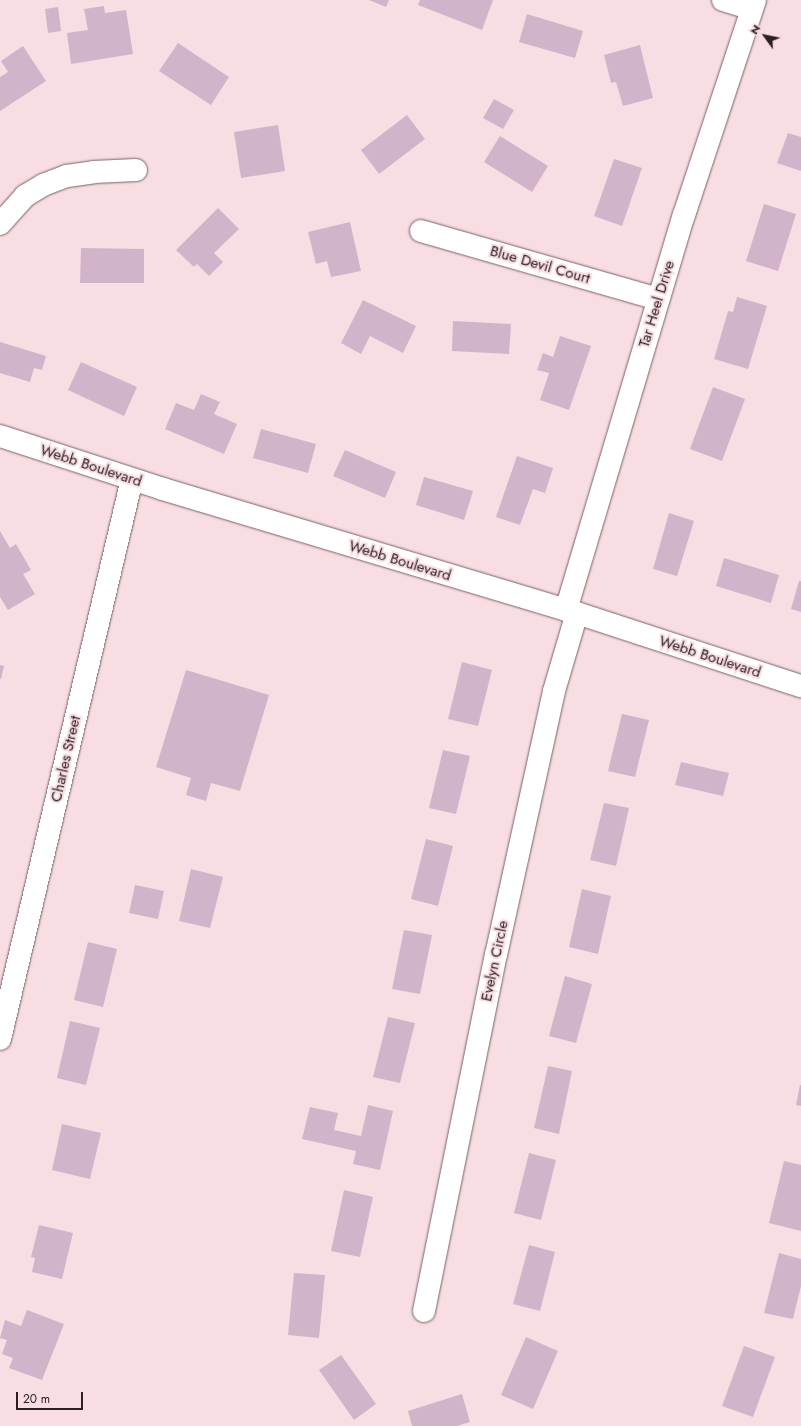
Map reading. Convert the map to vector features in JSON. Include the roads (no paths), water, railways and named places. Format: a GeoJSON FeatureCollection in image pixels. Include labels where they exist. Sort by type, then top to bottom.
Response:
{"type":"FeatureCollection","features":[{"type":"Feature","properties":{"kind":"street"},"geometry":{"type":"LineString","coordinates":[[723,0],[753,5]]}},
{"type":"Feature","properties":{"kind":"street","name":"Tar Heel Drive"},"geometry":{"type":"LineString","coordinates":[[572,612],[658,299],[713,121],[753,5]]}},
{"type":"Feature","properties":{"kind":"street"},"geometry":{"type":"LineString","coordinates":[[0,224],[25,196],[44,185],[67,176],[94,172],[136,170]]}},
{"type":"Feature","properties":{"kind":"street","name":"Blue Devil Court"},"geometry":{"type":"LineString","coordinates":[[421,231],[658,299]]}},
{"type":"Feature","properties":{"kind":"street","name":"Webb Boulevard"},"geometry":{"type":"LineString","coordinates":[[0,436],[132,479],[572,612],[801,686]]}},
{"type":"Feature","properties":{"kind":"street","name":"Charles Street"},"geometry":{"type":"LineString","coordinates":[[0,1039],[132,479]]}},
{"type":"Feature","properties":{"kind":"street","name":"Evelyn Circle"},"geometry":{"type":"LineString","coordinates":[[424,1311],[498,948],[572,612]]}}]}
